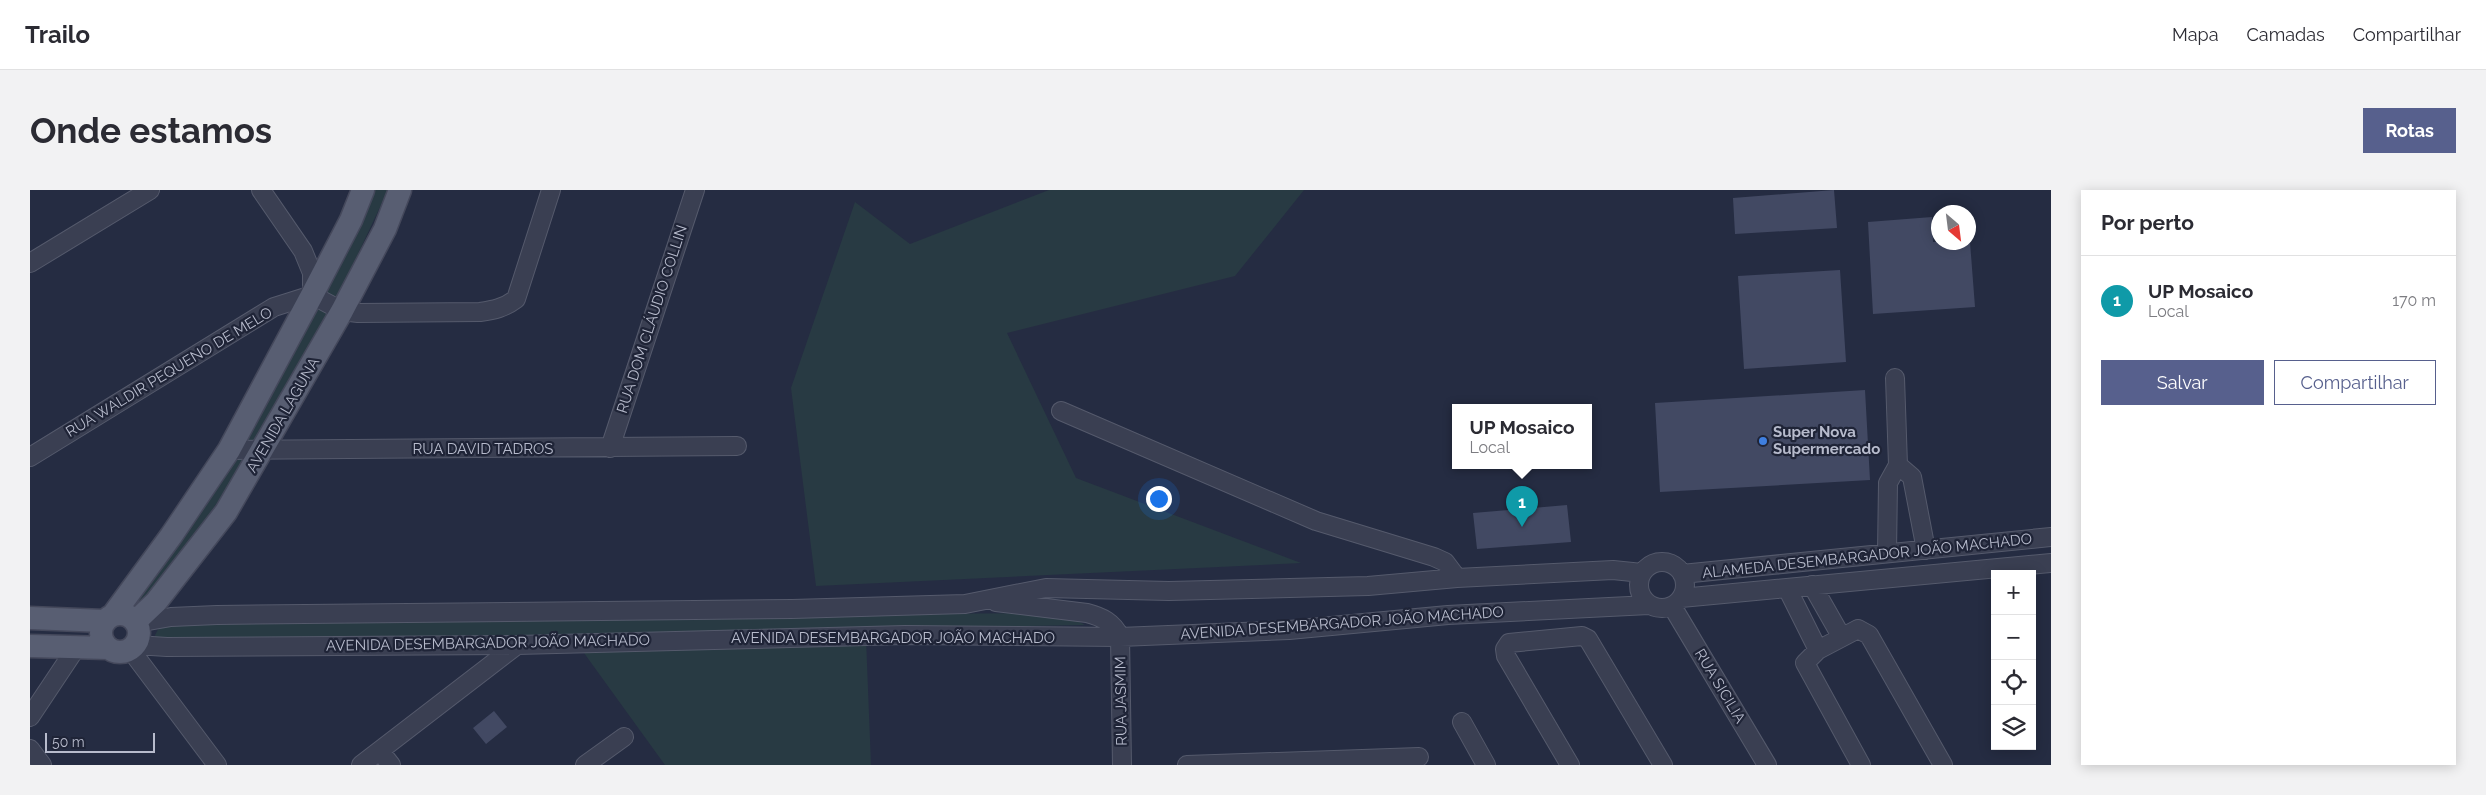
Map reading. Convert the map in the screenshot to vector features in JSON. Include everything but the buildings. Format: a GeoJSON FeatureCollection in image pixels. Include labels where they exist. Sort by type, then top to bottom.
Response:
{"type":"FeatureCollection","features":[{"type":"Feature","properties":{"kind":"main road","name":"AVENIDA LAGUNA"},"geometry":{"type":"LineString","coordinates":[[108,618],[171,536],[229,450],[351,220],[364,190]]}},
{"type":"Feature","properties":{"kind":"main road"},"geometry":{"type":"LineString","coordinates":[[364,190],[378,199],[399,193]]}},
{"type":"Feature","properties":{"kind":"main road","name":"AVENIDA LAGUNA"},"geometry":{"type":"LineString","coordinates":[[129,637],[226,512],[342,310],[385,229],[399,193]]}},
{"type":"Feature","properties":{"kind":"main road"},"geometry":{"type":"LineString","coordinates":[[30,618],[108,618],[125,614],[129,637],[102,638],[108,618]]}},
{"type":"Feature","properties":{"kind":"main road","name":"AVENIDA DESEMBARGADOR JOÃO MACHADO"},"geometry":{"type":"LineString","coordinates":[[30,646],[76,648],[129,637]]}},
{"type":"Feature","properties":{"kind":"street"},"geometry":{"type":"LineString","coordinates":[[30,263],[150,190]]}},
{"type":"Feature","properties":{"kind":"street"},"geometry":{"type":"LineString","coordinates":[[261,190],[303,251],[312,273],[312,295],[342,310],[372,314],[497,310],[516,299],[551,190]]}},
{"type":"Feature","properties":{"kind":"street","name":"RUA DOM CLÁUDIO COLLIN"},"geometry":{"type":"LineString","coordinates":[[610,448],[695,190]]}},
{"type":"Feature","properties":{"kind":"street","name":"RUA WALDIR PEQUENO DE MELO"},"geometry":{"type":"LineString","coordinates":[[30,457],[274,308],[312,295]]}},
{"type":"Feature","properties":{"kind":"street"},"geometry":{"type":"LineString","coordinates":[[1887,554],[1888,483],[1898,465],[1895,378]]}},
{"type":"Feature","properties":{"kind":"street"},"geometry":{"type":"LineString","coordinates":[[1061,411],[1316,521],[1434,557],[1445,562],[1457,578]]}},
{"type":"Feature","properties":{"kind":"street","name":"RUA DAVID TADROS"},"geometry":{"type":"LineString","coordinates":[[229,450],[737,446]]}},
{"type":"Feature","properties":{"kind":"street"},"geometry":{"type":"LineString","coordinates":[[1898,465],[1912,477],[1926,550]]}},
{"type":"Feature","properties":{"kind":"street","name":"ALAMEDA DESEMBARGADOR JOÃO MACHADO"},"geometry":{"type":"LineString","coordinates":[[1682,574],[2051,537]]}},
{"type":"Feature","properties":{"kind":"street"},"geometry":{"type":"LineString","coordinates":[[1662,562],[1674,566],[1682,574],[1685,586],[1677,602],[1661,609],[1649,605],[1641,596],[1638,585],[1642,573],[1651,565],[1662,562]]}},
{"type":"Feature","properties":{"kind":"street","name":"ALAMEDA DESEMBARGADOR JOÃO MACHADO"},"geometry":{"type":"LineString","coordinates":[[1677,602],[1787,588],[2051,563]]}},
{"type":"Feature","properties":{"kind":"street","name":"AVENIDA DESEMBARGADOR JOÃO MACHADO"},"geometry":{"type":"LineString","coordinates":[[129,637],[171,617],[792,609],[965,604],[988,601],[1046,588],[1169,591],[1368,586],[1457,578],[1613,570],[1642,573]]}},
{"type":"Feature","properties":{"kind":"street"},"geometry":{"type":"LineString","coordinates":[[1812,586],[1841,636]]}},
{"type":"Feature","properties":{"kind":"street"},"geometry":{"type":"LineString","coordinates":[[1787,588],[1818,650]]}},
{"type":"Feature","properties":{"kind":"street"},"geometry":{"type":"LineString","coordinates":[[988,601],[1096,615],[1114,626],[1120,637]]}},
{"type":"Feature","properties":{"kind":"street","name":"RUA SICILIA"},"geometry":{"type":"LineString","coordinates":[[1677,602],[1767,765]]}},
{"type":"Feature","properties":{"kind":"street","name":"AVENIDA DESEMBARGADOR JOÃO MACHADO"},"geometry":{"type":"LineString","coordinates":[[129,637],[167,647],[517,645],[905,635],[1120,637],[1289,630],[1448,616],[1649,605]]}},
{"type":"Feature","properties":{"kind":"street"},"geometry":{"type":"LineString","coordinates":[[1861,765],[1806,668],[1805,663],[1818,650],[1841,636],[1858,629],[1869,635],[1943,765]]}},
{"type":"Feature","properties":{"kind":"street"},"geometry":{"type":"LineString","coordinates":[[1570,765],[1506,656],[1505,649],[1509,643],[1582,636],[1588,639],[1663,765]]}},
{"type":"Feature","properties":{"kind":"street"},"geometry":{"type":"LineString","coordinates":[[129,637],[217,765]]}},
{"type":"Feature","properties":{"kind":"street","name":"RUA JASMIM"},"geometry":{"type":"LineString","coordinates":[[1120,637],[1122,765]]}},
{"type":"Feature","properties":{"kind":"street"},"geometry":{"type":"LineString","coordinates":[[361,765],[386,758],[517,645]]}},
{"type":"Feature","properties":{"kind":"street"},"geometry":{"type":"LineString","coordinates":[[30,718],[76,648]]}},
{"type":"Feature","properties":{"kind":"street"},"geometry":{"type":"LineString","coordinates":[[1462,722],[1486,765]]}},
{"type":"Feature","properties":{"kind":"street"},"geometry":{"type":"LineString","coordinates":[[585,765],[624,737]]}},
{"type":"Feature","properties":{"kind":"street"},"geometry":{"type":"LineString","coordinates":[[30,749],[42,765]]}},
{"type":"Feature","properties":{"kind":"street"},"geometry":{"type":"LineString","coordinates":[[1187,765],[1331,762],[1419,757]]}},
{"type":"Feature","properties":{"kind":"shaded area"},"geometry":{"type":"Polygon","coordinates":[[[369,190],[388,190],[342,288],[240,469],[149,603],[132,603],[369,190]]]}},
{"type":"Feature","properties":{"kind":"shaded area"},"geometry":{"type":"Polygon","coordinates":[[[1049,190],[1304,190],[1235,276],[1007,333],[1076,478],[1301,563],[816,586],[791,388],[855,202],[910,244],[1049,190]]]}},
{"type":"Feature","properties":{"kind":"shaded area"},"geometry":{"type":"Polygon","coordinates":[[[1064,613],[1085,625],[169,643],[156,639],[155,635],[160,626],[170,619],[1064,613]]]}},
{"type":"Feature","properties":{"kind":"shaded area"},"geometry":{"type":"Polygon","coordinates":[[[866,638],[871,765],[665,765],[584,653],[866,638]]]}},
{"type":"Feature","properties":{"kind":"place","name":"Super Nova Supermercado"},"geometry":{"type":"Point","coordinates":[1763,441]}},
{"type":"Feature","properties":{"kind":"place","name":"UP Mosaico"},"geometry":{"type":"Point","coordinates":[1522,527]}}]}
